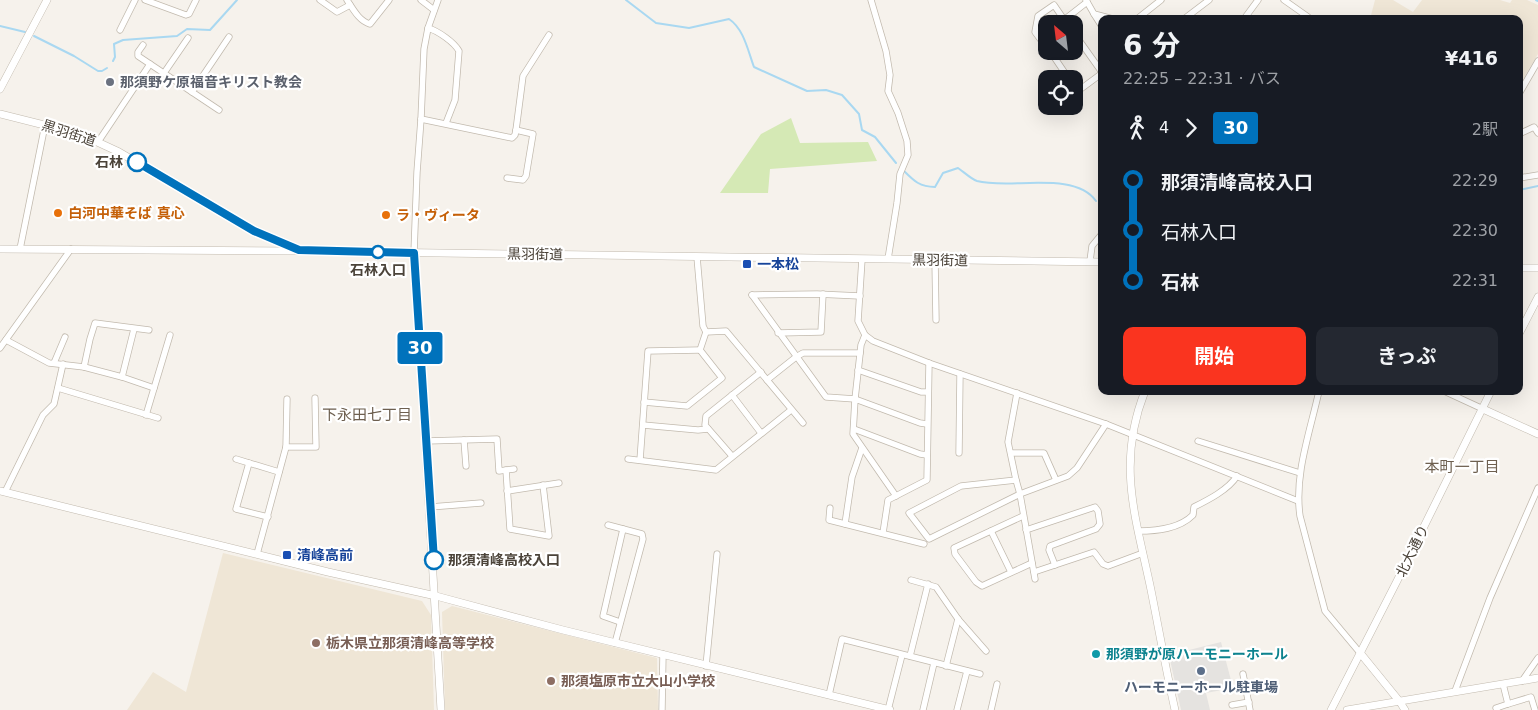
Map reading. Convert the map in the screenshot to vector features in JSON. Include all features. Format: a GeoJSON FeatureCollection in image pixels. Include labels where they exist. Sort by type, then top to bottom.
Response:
{"type":"FeatureCollection","features":[{"type":"Feature","properties":{"kind":"street"},"geometry":{"type":"LineString","coordinates":[[0,89],[47,0]]}},
{"type":"Feature","properties":{"kind":"street"},"geometry":{"type":"LineString","coordinates":[[120,30],[134,0]]}},
{"type":"Feature","properties":{"kind":"street"},"geometry":{"type":"LineString","coordinates":[[145,0],[186,15],[189,14],[196,0]]}},
{"type":"Feature","properties":{"kind":"street"},"geometry":{"type":"LineString","coordinates":[[320,0],[337,12],[349,3],[357,16],[365,23],[370,24],[389,0]]}},
{"type":"Feature","properties":{"kind":"street"},"geometry":{"type":"LineString","coordinates":[[421,0],[434,10]]}},
{"type":"Feature","properties":{"kind":"street"},"geometry":{"type":"LineString","coordinates":[[438,0],[428,28],[424,49],[421,119],[416,172],[414,253],[436,596],[441,710]]}},
{"type":"Feature","properties":{"kind":"street"},"geometry":{"type":"LineString","coordinates":[[871,0],[886,50],[890,75],[888,91],[907,140],[908,156],[900,174],[888,259]]}},
{"type":"Feature","properties":{"kind":"street"},"geometry":{"type":"LineString","coordinates":[[1141,15],[1161,0]]}},
{"type":"Feature","properties":{"kind":"street"},"geometry":{"type":"LineString","coordinates":[[1189,15],[1209,0]]}},
{"type":"Feature","properties":{"kind":"street"},"geometry":{"type":"LineString","coordinates":[[1247,15],[1258,0]]}},
{"type":"Feature","properties":{"kind":"street"},"geometry":{"type":"LineString","coordinates":[[1284,0],[1305,15]]}},
{"type":"Feature","properties":{"kind":"street"},"geometry":{"type":"LineString","coordinates":[[1072,15],[1086,1],[1098,20]]}},
{"type":"Feature","properties":{"kind":"street"},"geometry":{"type":"LineString","coordinates":[[1039,15],[1054,5],[1060,15]]}},
{"type":"Feature","properties":{"kind":"street"},"geometry":{"type":"LineString","coordinates":[[1094,14],[1098,15]]}},
{"type":"Feature","properties":{"kind":"street"},"geometry":{"type":"LineString","coordinates":[[1038,16],[1036,32],[1038,35]]}},
{"type":"Feature","properties":{"kind":"street"},"geometry":{"type":"LineString","coordinates":[[428,28],[457,47],[459,51],[455,100],[446,124]]}},
{"type":"Feature","properties":{"kind":"street"},"geometry":{"type":"LineString","coordinates":[[421,119],[510,138],[515,136],[523,76],[549,35]]}},
{"type":"Feature","properties":{"kind":"street"},"geometry":{"type":"LineString","coordinates":[[192,92],[229,37]]}},
{"type":"Feature","properties":{"kind":"street"},"geometry":{"type":"LineString","coordinates":[[164,73],[188,38]]}},
{"type":"Feature","properties":{"kind":"street"},"geometry":{"type":"LineString","coordinates":[[143,44],[138,54],[219,110]]}},
{"type":"Feature","properties":{"kind":"street"},"geometry":{"type":"LineString","coordinates":[[1083,46],[1098,68]]}},
{"type":"Feature","properties":{"kind":"street"},"geometry":{"type":"LineString","coordinates":[[1523,87],[1538,61]]}},
{"type":"Feature","properties":{"kind":"street"},"geometry":{"type":"LineString","coordinates":[[98,142],[150,64]]}},
{"type":"Feature","properties":{"kind":"street"},"geometry":{"type":"LineString","coordinates":[[1083,87],[1098,74]]}},
{"type":"Feature","properties":{"kind":"street","name":"黒羽街道"},"geometry":{"type":"LineString","coordinates":[[0,114],[80,134],[98,142],[119,152],[254,231],[299,250],[1098,262]]}},
{"type":"Feature","properties":{"kind":"street"},"geometry":{"type":"LineString","coordinates":[[20,249],[46,125]]}},
{"type":"Feature","properties":{"kind":"street"},"geometry":{"type":"LineString","coordinates":[[1523,132],[1534,127],[1538,133]]}},
{"type":"Feature","properties":{"kind":"street"},"geometry":{"type":"LineString","coordinates":[[507,178],[523,180],[526,176],[533,134],[516,130]]}},
{"type":"Feature","properties":{"kind":"street"},"geometry":{"type":"LineString","coordinates":[[1523,177],[1538,175]]}},
{"type":"Feature","properties":{"kind":"street"},"geometry":{"type":"LineString","coordinates":[[1090,261],[1092,246],[1098,239]]}},
{"type":"Feature","properties":{"kind":"street"},"geometry":{"type":"LineString","coordinates":[[0,249],[299,250]]}},
{"type":"Feature","properties":{"kind":"street"},"geometry":{"type":"LineString","coordinates":[[0,348],[71,249]]}},
{"type":"Feature","properties":{"kind":"street"},"geometry":{"type":"LineString","coordinates":[[696,257],[702,326],[706,332]]}},
{"type":"Feature","properties":{"kind":"street"},"geometry":{"type":"LineString","coordinates":[[862,259],[858,321],[865,335],[873,341],[929,363],[1106,424],[1298,501]]}},
{"type":"Feature","properties":{"kind":"street"},"geometry":{"type":"LineString","coordinates":[[935,260],[936,320]]}},
{"type":"Feature","properties":{"kind":"street"},"geometry":{"type":"LineString","coordinates":[[1523,268],[1538,268]]}},
{"type":"Feature","properties":{"kind":"street"},"geometry":{"type":"LineString","coordinates":[[860,296],[823,294],[752,295],[778,334],[826,397],[855,399],[927,424]]}},
{"type":"Feature","properties":{"kind":"street"},"geometry":{"type":"LineString","coordinates":[[778,334],[821,332],[823,294]]}},
{"type":"Feature","properties":{"kind":"street"},"geometry":{"type":"LineString","coordinates":[[1523,326],[1538,297]]}},
{"type":"Feature","properties":{"kind":"street"},"geometry":{"type":"LineString","coordinates":[[84,367],[95,323],[149,330]]}},
{"type":"Feature","properties":{"kind":"street"},"geometry":{"type":"LineString","coordinates":[[122,377],[134,329]]}},
{"type":"Feature","properties":{"kind":"street"},"geometry":{"type":"LineString","coordinates":[[706,332],[726,331],[803,423]]}},
{"type":"Feature","properties":{"kind":"street"},"geometry":{"type":"LineString","coordinates":[[700,350],[706,332]]}},
{"type":"Feature","properties":{"kind":"street"},"geometry":{"type":"LineString","coordinates":[[146,415],[170,335]]}},
{"type":"Feature","properties":{"kind":"street"},"geometry":{"type":"LineString","coordinates":[[865,335],[861,345],[852,434],[896,496]]}},
{"type":"Feature","properties":{"kind":"street"},"geometry":{"type":"LineString","coordinates":[[54,363],[65,337]]}},
{"type":"Feature","properties":{"kind":"street"},"geometry":{"type":"LineString","coordinates":[[6,340],[49,363],[84,367],[154,388]]}},
{"type":"Feature","properties":{"kind":"street"},"geometry":{"type":"LineString","coordinates":[[644,402],[687,406],[722,378],[700,350]]}},
{"type":"Feature","properties":{"kind":"street"},"geometry":{"type":"LineString","coordinates":[[640,460],[648,351],[700,350]]}},
{"type":"Feature","properties":{"kind":"street"},"geometry":{"type":"LineString","coordinates":[[767,380],[803,353],[860,353]]}},
{"type":"Feature","properties":{"kind":"street"},"geometry":{"type":"LineString","coordinates":[[883,533],[888,500],[927,480],[927,392],[929,363]]}},
{"type":"Feature","properties":{"kind":"street"},"geometry":{"type":"LineString","coordinates":[[63,364],[54,404],[43,415],[3,491],[436,596],[706,666],[889,710],[902,655]]}},
{"type":"Feature","properties":{"kind":"street"},"geometry":{"type":"LineString","coordinates":[[858,370],[921,392],[927,392]]}},
{"type":"Feature","properties":{"kind":"street"},"geometry":{"type":"LineString","coordinates":[[732,456],[705,425],[706,416],[761,372]]}},
{"type":"Feature","properties":{"kind":"street"},"geometry":{"type":"LineString","coordinates":[[959,453],[960,374]]}},
{"type":"Feature","properties":{"kind":"street"},"geometry":{"type":"LineString","coordinates":[[58,388],[158,418]]}},
{"type":"Feature","properties":{"kind":"street"},"geometry":{"type":"LineString","coordinates":[[1017,393],[1008,442],[1020,494],[1034,576],[1055,565],[1094,552],[1103,564],[1108,566],[1143,552]]}},
{"type":"Feature","properties":{"kind":"street"},"geometry":{"type":"LineString","coordinates":[[732,395],[761,433]]}},
{"type":"Feature","properties":{"kind":"street"},"geometry":{"type":"LineString","coordinates":[[1143,395],[1132,434],[1130,474],[1138,531],[1175,710]]}},
{"type":"Feature","properties":{"kind":"street"},"geometry":{"type":"LineString","coordinates":[[1317,395],[1300,474],[1298,501],[1326,611],[1405,710]]}},
{"type":"Feature","properties":{"kind":"street"},"geometry":{"type":"LineString","coordinates":[[1453,395],[1538,434]]}},
{"type":"Feature","properties":{"kind":"street","name":"北大通り"},"geometry":{"type":"LineString","coordinates":[[1331,710],[1489,395]]}},
{"type":"Feature","properties":{"kind":"street"},"geometry":{"type":"LineString","coordinates":[[286,447],[316,447],[315,398]]}},
{"type":"Feature","properties":{"kind":"street"},"geometry":{"type":"LineString","coordinates":[[257,554],[286,447],[287,400]]}},
{"type":"Feature","properties":{"kind":"street"},"geometry":{"type":"LineString","coordinates":[[628,459],[716,470],[791,410]]}},
{"type":"Feature","properties":{"kind":"street"},"geometry":{"type":"LineString","coordinates":[[1016,480],[961,486],[909,513],[929,539],[1020,494],[1068,476],[1077,468],[1106,424]]}},
{"type":"Feature","properties":{"kind":"street"},"geometry":{"type":"LineString","coordinates":[[642,425],[698,430],[708,429]]}},
{"type":"Feature","properties":{"kind":"street"},"geometry":{"type":"LineString","coordinates":[[854,429],[927,455]]}},
{"type":"Feature","properties":{"kind":"street"},"geometry":{"type":"LineString","coordinates":[[464,440],[466,466]]}},
{"type":"Feature","properties":{"kind":"street"},"geometry":{"type":"LineString","coordinates":[[426,441],[497,440],[499,471],[514,469]]}},
{"type":"Feature","properties":{"kind":"street"},"geometry":{"type":"LineString","coordinates":[[1198,441],[1300,474]]}},
{"type":"Feature","properties":{"kind":"street"},"geometry":{"type":"LineString","coordinates":[[846,524],[852,477],[862,448]]}},
{"type":"Feature","properties":{"kind":"street"},"geometry":{"type":"LineString","coordinates":[[1011,453],[1044,453],[1056,480]]}},
{"type":"Feature","properties":{"kind":"street"},"geometry":{"type":"LineString","coordinates":[[236,459],[279,472]]}},
{"type":"Feature","properties":{"kind":"street"},"geometry":{"type":"LineString","coordinates":[[249,463],[236,509],[268,517]]}},
{"type":"Feature","properties":{"kind":"street"},"geometry":{"type":"LineString","coordinates":[[506,470],[510,530],[549,536],[542,486]]}},
{"type":"Feature","properties":{"kind":"street"},"geometry":{"type":"LineString","coordinates":[[1138,531],[1153,531],[1175,526],[1188,520],[1193,515],[1194,507],[1207,500],[1237,476]]}},
{"type":"Feature","properties":{"kind":"street"},"geometry":{"type":"LineString","coordinates":[[507,491],[559,483]]}},
{"type":"Feature","properties":{"kind":"street"},"geometry":{"type":"LineString","coordinates":[[1455,691],[1490,598],[1538,488]]}},
{"type":"Feature","properties":{"kind":"street"},"geometry":{"type":"LineString","coordinates":[[430,507],[481,503]]}},
{"type":"Feature","properties":{"kind":"street"},"geometry":{"type":"LineString","coordinates":[[1026,530],[1094,507],[1098,511],[1100,524],[1096,529],[1050,546],[1049,550],[1055,565]]}},
{"type":"Feature","properties":{"kind":"street"},"geometry":{"type":"LineString","coordinates":[[830,508],[829,520],[924,544]]}},
{"type":"Feature","properties":{"kind":"street"},"geometry":{"type":"LineString","coordinates":[[1023,516],[954,548],[954,554],[976,582],[982,586],[1032,563]]}},
{"type":"Feature","properties":{"kind":"street"},"geometry":{"type":"LineString","coordinates":[[608,525],[642,534],[643,539],[615,643]]}},
{"type":"Feature","properties":{"kind":"street"},"geometry":{"type":"LineString","coordinates":[[620,622],[603,616],[623,529]]}},
{"type":"Feature","properties":{"kind":"street"},"geometry":{"type":"LineString","coordinates":[[991,531],[1011,572]]}},
{"type":"Feature","properties":{"kind":"street"},"geometry":{"type":"LineString","coordinates":[[706,666],[717,554]]}},
{"type":"Feature","properties":{"kind":"street"},"geometry":{"type":"LineString","coordinates":[[911,580],[936,587],[958,619],[986,651]]}},
{"type":"Feature","properties":{"kind":"street"},"geometry":{"type":"LineString","coordinates":[[910,656],[928,584]]}},
{"type":"Feature","properties":{"kind":"street"},"geometry":{"type":"LineString","coordinates":[[946,666],[958,619]]}},
{"type":"Feature","properties":{"kind":"street"},"geometry":{"type":"LineString","coordinates":[[829,695],[842,639],[980,674]]}},
{"type":"Feature","properties":{"kind":"street"},"geometry":{"type":"LineString","coordinates":[[662,710],[663,654]]}},
{"type":"Feature","properties":{"kind":"street"},"geometry":{"type":"LineString","coordinates":[[1522,681],[1538,658]]}},
{"type":"Feature","properties":{"kind":"street"},"geometry":{"type":"LineString","coordinates":[[923,710],[934,662]]}},
{"type":"Feature","properties":{"kind":"street"},"geometry":{"type":"LineString","coordinates":[[957,710],[967,671]]}},
{"type":"Feature","properties":{"kind":"street"},"geometry":{"type":"LineString","coordinates":[[1243,674],[1250,710]]}},
{"type":"Feature","properties":{"kind":"street"},"geometry":{"type":"LineString","coordinates":[[1347,710],[1538,678]]}},
{"type":"Feature","properties":{"kind":"street"},"geometry":{"type":"LineString","coordinates":[[991,710],[997,684]]}},
{"type":"Feature","properties":{"kind":"street"},"geometry":{"type":"LineString","coordinates":[[1503,684],[1508,704]]}},
{"type":"Feature","properties":{"kind":"street"},"geometry":{"type":"LineString","coordinates":[[1497,710],[1496,708],[1531,697],[1535,710]]}},
{"type":"Feature","properties":{"kind":"street"},"geometry":{"type":"LineString","coordinates":[[1232,705],[1249,702]]}},
{"type":"Feature","properties":{"kind":"shaded area"},"geometry":{"type":"Polygon","coordinates":[[[1375,0],[1393,0],[1413,12],[1422,0],[1500,0],[1510,3],[1512,0],[1527,0],[1538,5],[1538,54],[1523,79],[1523,15],[1371,15],[1375,0]]]}},
{"type":"Feature","properties":{"kind":"shaded area","name":"栃木県立那須清峰高等学校"},"geometry":{"type":"Polygon","coordinates":[[[223,553],[422,601],[431,615],[434,710],[127,710],[153,672],[186,692],[223,553]]]}},
{"type":"Feature","properties":{"kind":"shaded area","name":"那須塩原市立大山小学校"},"geometry":{"type":"Polygon","coordinates":[[[452,606],[657,658],[658,710],[445,710],[442,612],[452,606]]]}},
{"type":"Feature","properties":{"kind":"shaded area","name":"ハーモニーホール駐車場"},"geometry":{"type":"Polygon","coordinates":[[[1221,642],[1233,688],[1206,693],[1210,710],[1181,710],[1169,655],[1221,642]]]}},
{"type":"Feature","properties":{"kind":"green space"},"geometry":{"type":"Polygon","coordinates":[[[791,118],[800,143],[868,142],[877,161],[770,169],[768,193],[720,193],[761,134],[791,118]]]}},
{"type":"Feature","properties":{"kind":"waterway"},"geometry":{"type":"LineString","coordinates":[[113,61],[115,57],[114,44],[123,40],[177,36],[187,29],[210,30],[237,0]]}},
{"type":"Feature","properties":{"kind":"waterway"},"geometry":{"type":"LineString","coordinates":[[626,0],[656,23],[689,28],[729,19],[742,34],[754,67],[807,91],[826,90],[842,95],[859,114],[862,130],[875,137],[896,163]]}},
{"type":"Feature","properties":{"kind":"waterway"},"geometry":{"type":"LineString","coordinates":[[0,26],[25,32]]}},
{"type":"Feature","properties":{"kind":"waterway"},"geometry":{"type":"LineString","coordinates":[[34,36],[74,56],[98,71],[107,68]]}},
{"type":"Feature","properties":{"kind":"waterway"},"geometry":{"type":"LineString","coordinates":[[904,171],[918,183],[930,187],[935,187],[943,173],[958,168],[977,181],[1006,184],[1057,183],[1073,186],[1086,192],[1096,201]]}},
{"type":"Feature","properties":{"kind":"waterway"},"geometry":{"type":"LineString","coordinates":[[1523,189],[1538,186]]}},
{"type":"Feature","properties":{"kind":"bus line","name":"30"},"geometry":{"type":"LineString","coordinates":[[137,162],[254,231],[299,250],[414,253],[434,560]]}},
{"type":"Feature","properties":{"kind":"place","name":"那須野ケ原福音キリスト教会"},"geometry":{"type":"Point","coordinates":[110,82]}},
{"type":"Feature","properties":{"kind":"place","name":"石林"},"geometry":{"type":"Point","coordinates":[137,162]}},
{"type":"Feature","properties":{"kind":"place","name":"白河中華そば 真心"},"geometry":{"type":"Point","coordinates":[58,213]}},
{"type":"Feature","properties":{"kind":"place","name":"ラ・ヴィータ"},"geometry":{"type":"Point","coordinates":[386,215]}},
{"type":"Feature","properties":{"kind":"place","name":"石林入口"},"geometry":{"type":"Point","coordinates":[378,252]}},
{"type":"Feature","properties":{"kind":"place","name":"一本松"},"geometry":{"type":"Point","coordinates":[747,264]}},
{"type":"Feature","properties":{"kind":"place","name":"清峰高前"},"geometry":{"type":"Point","coordinates":[287,555]}},
{"type":"Feature","properties":{"kind":"place","name":"那須清峰高校入口"},"geometry":{"type":"Point","coordinates":[434,560]}},
{"type":"Feature","properties":{"kind":"place","name":"栃木県立那須清峰高等学校"},"geometry":{"type":"Point","coordinates":[316,643]}},
{"type":"Feature","properties":{"kind":"place","name":"那須野が原ハーモニーホール"},"geometry":{"type":"Point","coordinates":[1096,654]}},
{"type":"Feature","properties":{"kind":"place","name":"ハーモニーホール駐車場"},"geometry":{"type":"Point","coordinates":[1201,671]}},
{"type":"Feature","properties":{"kind":"place","name":"那須塩原市立大山小学校"},"geometry":{"type":"Point","coordinates":[551,681]}},
{"type":"Feature","properties":{"kind":"district","name":"下永田七丁目"},"geometry":{"type":"Point","coordinates":[367,415]}},
{"type":"Feature","properties":{"kind":"district","name":"本町一丁目"},"geometry":{"type":"Point","coordinates":[1462,467]}}]}
